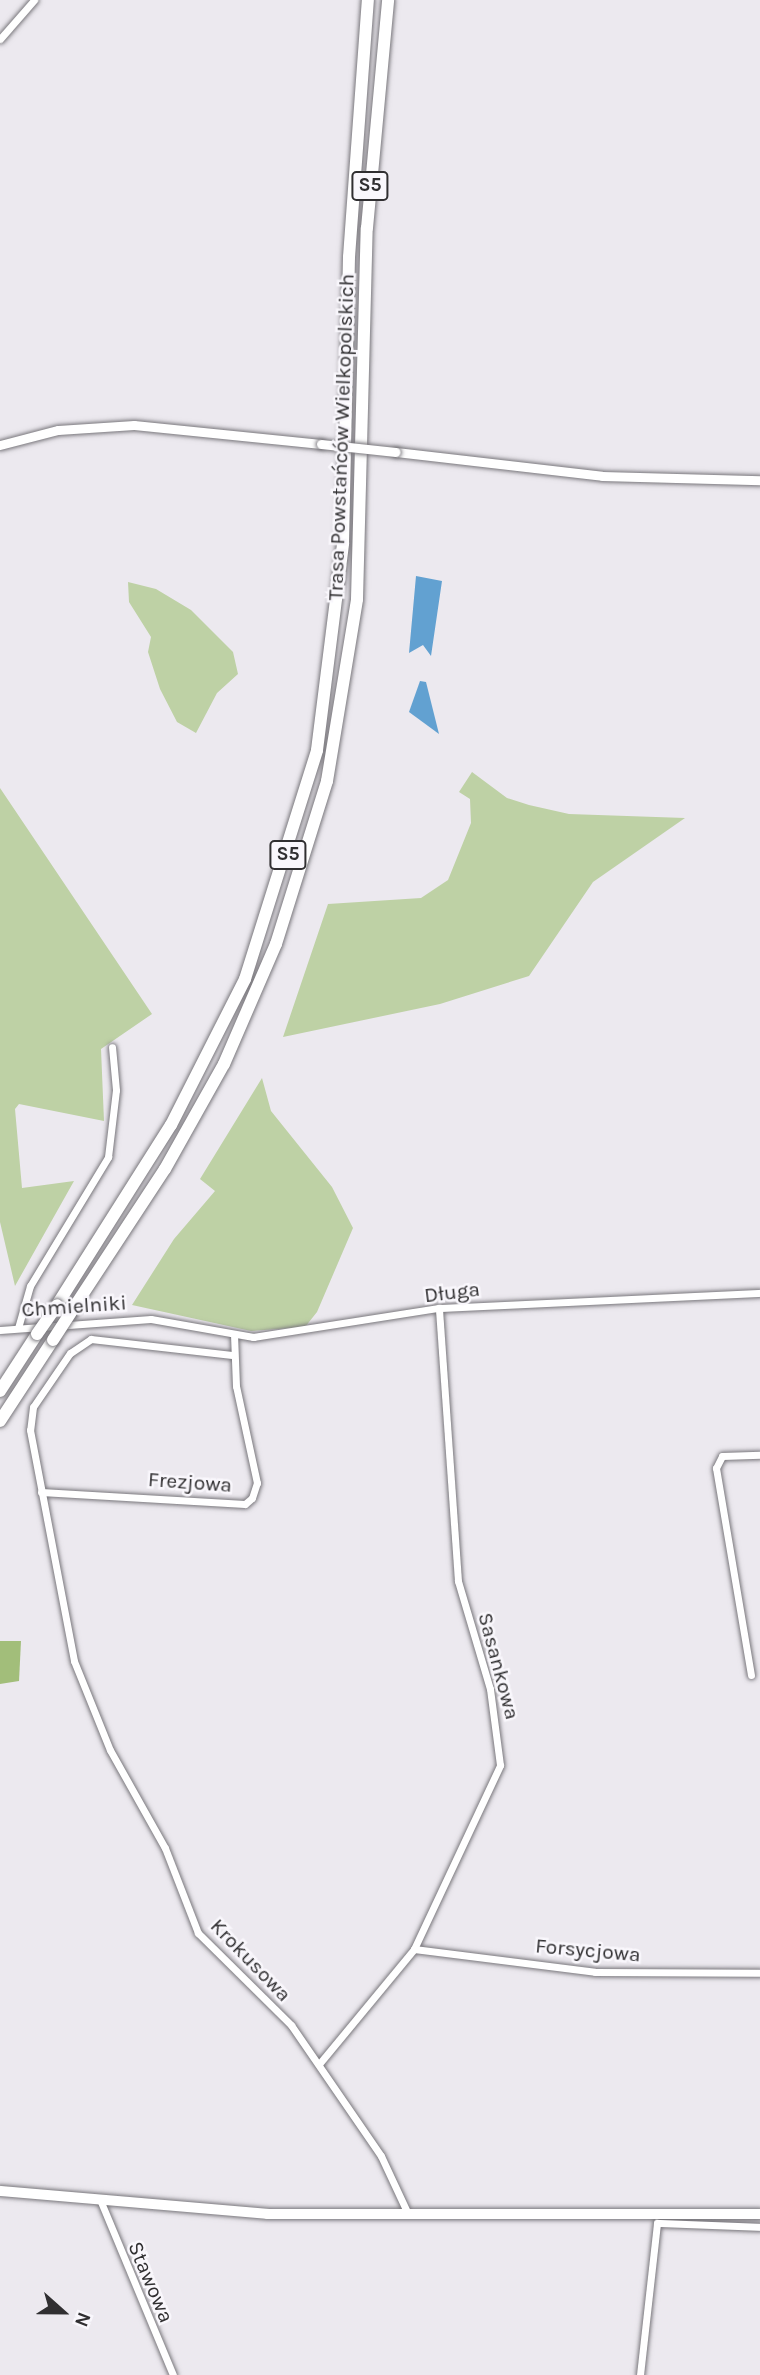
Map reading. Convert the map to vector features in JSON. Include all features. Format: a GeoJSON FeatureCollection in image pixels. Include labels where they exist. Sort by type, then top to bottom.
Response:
{"type":"FeatureCollection","features":[{"type":"Feature","properties":{"kind":"highway","name":"Trasa Powstańców Wielkopolskich"},"geometry":{"type":"LineString","coordinates":[[0,1391],[171,1125],[239,991],[279,884],[317,750],[343,543],[349,257],[368,0]]}},
{"type":"Feature","properties":{"kind":"highway","name":"Trasa Powstańców Wielkopolskich"},"geometry":{"type":"LineString","coordinates":[[0,1421],[165,1170],[224,1063],[276,944],[327,781],[357,599],[367,228],[388,0]]}},
{"type":"Feature","properties":{"kind":"main road"},"geometry":{"type":"LineString","coordinates":[[0,2191],[101,2202],[267,2214],[760,2214]]}},
{"type":"Feature","properties":{"kind":"street"},"geometry":{"type":"LineString","coordinates":[[0,39],[34,0]]}},
{"type":"Feature","properties":{"kind":"street"},"geometry":{"type":"LineString","coordinates":[[0,445],[58,430],[134,425],[524,468],[760,480]]}},
{"type":"Feature","properties":{"kind":"street"},"geometry":{"type":"LineString","coordinates":[[18,1328],[30,1286],[108,1157],[116,1090],[112,1047]]}},
{"type":"Feature","properties":{"kind":"street","name":"Długa"},"geometry":{"type":"LineString","coordinates":[[151,1319],[234,1335],[282,1335],[439,1308],[760,1293]]}},
{"type":"Feature","properties":{"kind":"street","name":"Sasankowa"},"geometry":{"type":"LineString","coordinates":[[319,2064],[414,1949],[485,1805],[501,1754],[491,1689],[458,1581],[439,1308]]}},
{"type":"Feature","properties":{"kind":"street","name":"Chmielniki"},"geometry":{"type":"LineString","coordinates":[[0,1329],[151,1319]]}},
{"type":"Feature","properties":{"kind":"street","name":"Frezjowa"},"geometry":{"type":"LineString","coordinates":[[41,1492],[245,1504],[257,1483],[232,1355],[234,1335]]}},
{"type":"Feature","properties":{"kind":"street","name":"Krokusowa"},"geometry":{"type":"LineString","coordinates":[[232,1355],[90,1339],[70,1353],[33,1407],[30,1430],[41,1492],[79,1677],[110,1750],[165,1848],[198,1933],[291,2025],[382,2156],[408,2214]]}},
{"type":"Feature","properties":{"kind":"street"},"geometry":{"type":"LineString","coordinates":[[751,1675],[716,1468],[722,1456],[760,1455]]}},
{"type":"Feature","properties":{"kind":"street","name":"Forsycjowa"},"geometry":{"type":"LineString","coordinates":[[414,1949],[595,1972],[760,1973]]}},
{"type":"Feature","properties":{"kind":"street","name":"Stawowa"},"geometry":{"type":"LineString","coordinates":[[101,2202],[173,2375]]}},
{"type":"Feature","properties":{"kind":"street"},"geometry":{"type":"LineString","coordinates":[[640,2375],[657,2223],[760,2227]]}},
{"type":"Feature","properties":{"kind":"green space"},"geometry":{"type":"Polygon","coordinates":[[[128,582],[156,589],[191,610],[233,652],[238,674],[217,693],[196,733],[177,722],[160,689],[148,652],[151,637],[129,602],[128,582]]]}},
{"type":"Feature","properties":{"kind":"green space"},"geometry":{"type":"Polygon","coordinates":[[[472,772],[507,798],[569,814],[685,818],[593,882],[529,976],[440,1004],[283,1037],[328,904],[421,898],[448,880],[471,823],[470,799],[459,792],[472,772]]]}},
{"type":"Feature","properties":{"kind":"green space"},"geometry":{"type":"Polygon","coordinates":[[[0,788],[152,1014],[101,1049],[104,1121],[19,1104],[15,1109],[22,1188],[74,1181],[15,1286],[0,1222],[0,788]]]}},
{"type":"Feature","properties":{"kind":"green space"},"geometry":{"type":"Polygon","coordinates":[[[262,1078],[271,1111],[332,1187],[353,1228],[317,1312],[305,1327],[251,1331],[132,1305],[174,1239],[215,1191],[200,1179],[262,1078]]]}},
{"type":"Feature","properties":{"kind":"green space"},"geometry":{"type":"Polygon","coordinates":[[[0,1641],[21,1641],[19,1681],[0,1684],[0,1641]]]}},
{"type":"Feature","properties":{"kind":"water"},"geometry":{"type":"Polygon","coordinates":[[[416,576],[442,581],[431,656],[423,645],[409,653],[416,576]]]}},
{"type":"Feature","properties":{"kind":"water"},"geometry":{"type":"Polygon","coordinates":[[[420,681],[426,682],[439,734],[409,712],[420,681]]]}}]}
